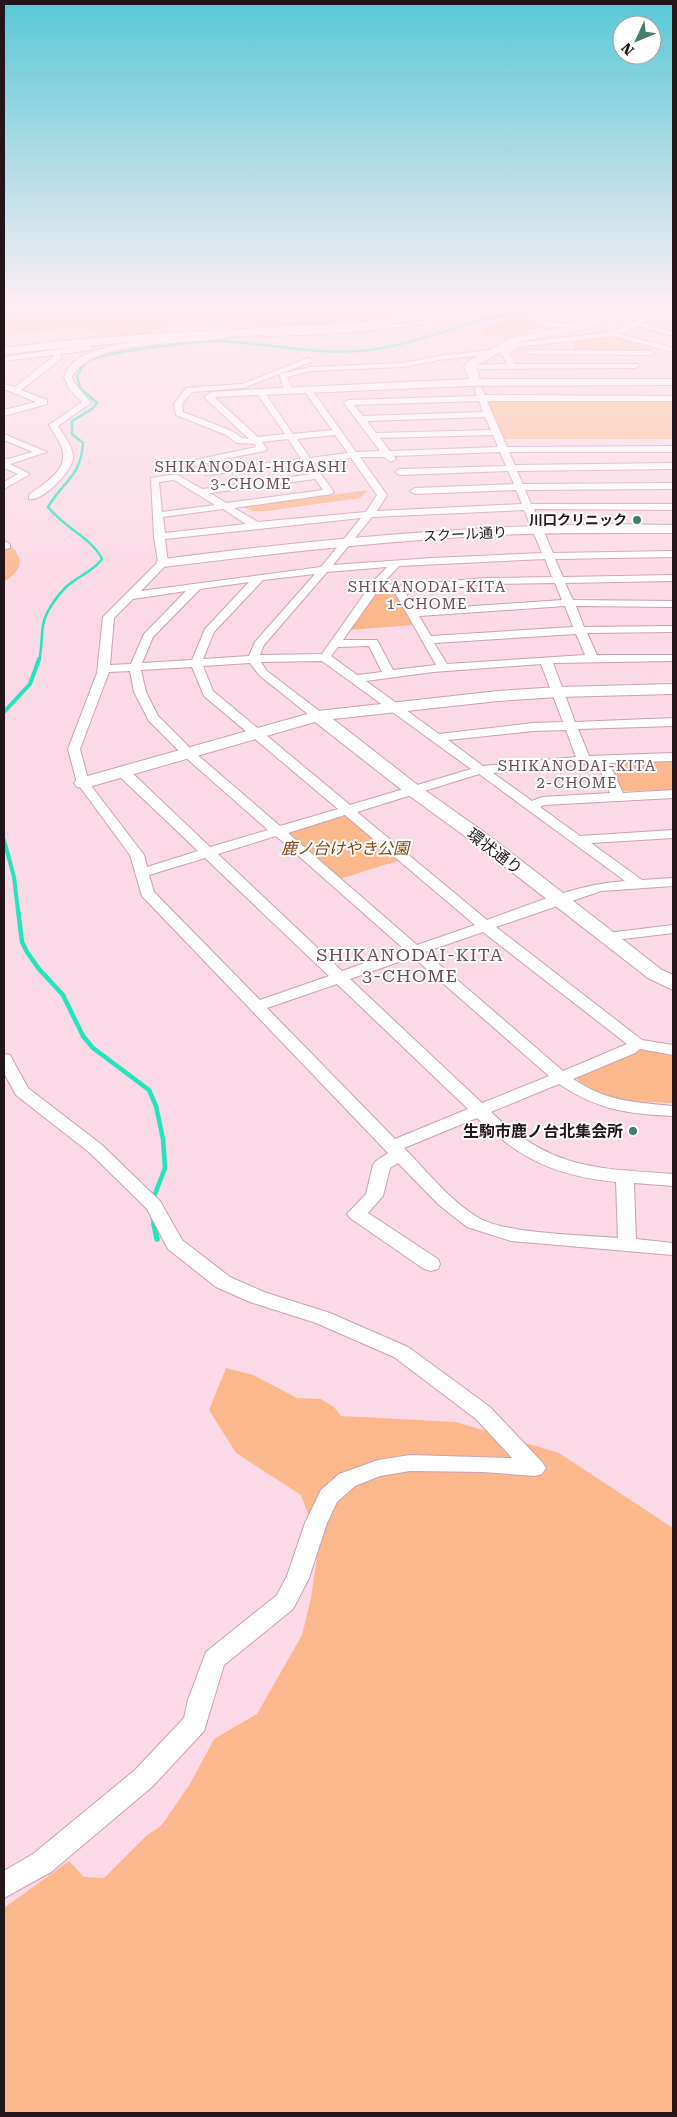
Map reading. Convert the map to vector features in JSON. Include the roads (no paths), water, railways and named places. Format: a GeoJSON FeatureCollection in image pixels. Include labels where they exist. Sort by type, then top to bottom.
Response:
{"type":"FeatureCollection","features":[{"type":"Feature","properties":{"kind":"street"},"geometry":{"type":"LineString","coordinates":[[5,412],[43,402]]}},
{"type":"Feature","properties":{"kind":"street"},"geometry":{"type":"LineString","coordinates":[[32,497],[49,483],[59,478],[64,470],[67,450],[52,425],[88,403],[87,402]]}},
{"type":"Feature","properties":{"kind":"street"},"geometry":{"type":"LineString","coordinates":[[180,402],[178,404],[179,413],[229,433],[240,442],[338,432]]}},
{"type":"Feature","properties":{"kind":"street"},"geometry":{"type":"LineString","coordinates":[[213,402],[257,441],[262,448],[198,462],[209,473],[354,455],[504,449],[673,449]]}},
{"type":"Feature","properties":{"kind":"street"},"geometry":{"type":"LineString","coordinates":[[159,516],[328,492],[267,402]]}},
{"type":"Feature","properties":{"kind":"street"},"geometry":{"type":"LineString","coordinates":[[253,659],[259,644],[324,570],[380,501],[382,495],[316,402]]}},
{"type":"Feature","properties":{"kind":"street"},"geometry":{"type":"LineString","coordinates":[[380,402],[348,403],[430,510]]}},
{"type":"Feature","properties":{"kind":"street"},"geometry":{"type":"LineString","coordinates":[[484,402],[592,658]]}},
{"type":"Feature","properties":{"kind":"street"},"geometry":{"type":"LineString","coordinates":[[360,419],[489,414]]}},
{"type":"Feature","properties":{"kind":"street"},"geometry":{"type":"LineString","coordinates":[[374,436],[496,432]]}},
{"type":"Feature","properties":{"kind":"street"},"geometry":{"type":"LineString","coordinates":[[4,437],[42,452],[4,464]]}},
{"type":"Feature","properties":{"kind":"street"},"geometry":{"type":"LineString","coordinates":[[4,464],[25,474],[4,486]]}},
{"type":"Feature","properties":{"kind":"street"},"geometry":{"type":"LineString","coordinates":[[400,472],[512,467],[673,466]]}},
{"type":"Feature","properties":{"kind":"street"},"geometry":{"type":"LineString","coordinates":[[198,492],[318,476]]}},
{"type":"Feature","properties":{"kind":"street"},"geometry":{"type":"LineString","coordinates":[[257,526],[176,477],[154,480],[163,563],[109,617],[104,669],[74,749],[83,783],[137,855],[147,893],[445,1201],[473,1224],[511,1235],[673,1249]]}},
{"type":"Feature","properties":{"kind":"street"},"geometry":{"type":"LineString","coordinates":[[415,491],[520,486],[673,486]]}},
{"type":"Feature","properties":{"kind":"street"},"geometry":{"type":"LineString","coordinates":[[159,536],[430,510],[673,506]]}},
{"type":"Feature","properties":{"kind":"street","name":"スクール通り"},"geometry":{"type":"LineString","coordinates":[[163,563],[346,542],[538,530],[673,529]]}},
{"type":"Feature","properties":{"kind":"street"},"geometry":{"type":"LineString","coordinates":[[131,596],[260,577],[396,563],[548,555],[673,554]]}},
{"type":"Feature","properties":{"kind":"street"},"geometry":{"type":"LineString","coordinates":[[325,657],[376,585],[396,563]]}},
{"type":"Feature","properties":{"kind":"street"},"geometry":{"type":"LineString","coordinates":[[260,577],[209,631],[196,663],[208,693],[485,926],[637,1044],[673,1050]]}},
{"type":"Feature","properties":{"kind":"street"},"geometry":{"type":"LineString","coordinates":[[376,585],[398,589],[477,582],[558,578],[673,578]]}},
{"type":"Feature","properties":{"kind":"street"},"geometry":{"type":"LineString","coordinates":[[196,586],[148,636],[135,667],[140,692],[153,718],[189,754],[561,1078],[591,1097],[604,1101],[622,1106],[673,1111]]}},
{"type":"Feature","properties":{"kind":"street"},"geometry":{"type":"LineString","coordinates":[[398,589],[443,668]]}},
{"type":"Feature","properties":{"kind":"street"},"geometry":{"type":"LineString","coordinates":[[412,613],[568,603],[673,604]]}},
{"type":"Feature","properties":{"kind":"street"},"geometry":{"type":"LineString","coordinates":[[427,640],[580,630],[673,630]]}},
{"type":"Feature","properties":{"kind":"street"},"geometry":{"type":"LineString","coordinates":[[334,644],[373,642],[389,674]]}},
{"type":"Feature","properties":{"kind":"street"},"geometry":{"type":"LineString","coordinates":[[104,669],[253,659],[325,657],[638,884]]}},
{"type":"Feature","properties":{"kind":"street"},"geometry":{"type":"LineString","coordinates":[[354,679],[443,668],[546,661],[592,658],[673,658]]}},
{"type":"Feature","properties":{"kind":"street"},"geometry":{"type":"LineString","coordinates":[[253,659],[263,673],[318,716]]}},
{"type":"Feature","properties":{"kind":"street"},"geometry":{"type":"LineString","coordinates":[[546,661],[584,760]]}},
{"type":"Feature","properties":{"kind":"street"},"geometry":{"type":"LineString","coordinates":[[83,783],[257,735],[318,716],[461,700],[558,692],[673,689]]}},
{"type":"Feature","properties":{"kind":"street","name":"環状通り"},"geometry":{"type":"LineString","coordinates":[[318,716],[413,790],[484,841],[655,974],[673,984]]}},
{"type":"Feature","properties":{"kind":"street"},"geometry":{"type":"LineString","coordinates":[[436,738],[488,731],[572,725],[673,722]]}},
{"type":"Feature","properties":{"kind":"street"},"geometry":{"type":"LineString","coordinates":[[141,873],[480,770],[584,760],[673,757]]}},
{"type":"Feature","properties":{"kind":"street"},"geometry":{"type":"LineString","coordinates":[[601,759],[618,796]]}},
{"type":"Feature","properties":{"kind":"street"},"geometry":{"type":"LineString","coordinates":[[123,772],[505,1135],[535,1156],[585,1172],[673,1180]]}},
{"type":"Feature","properties":{"kind":"street"},"geometry":{"type":"LineString","coordinates":[[530,806],[542,801],[673,794]]}},
{"type":"Feature","properties":{"kind":"street"},"geometry":{"type":"LineString","coordinates":[[577,840],[673,834]]}},
{"type":"Feature","properties":{"kind":"street"},"geometry":{"type":"LineString","coordinates":[[256,1007],[600,887],[673,882]]}},
{"type":"Feature","properties":{"kind":"street"},"geometry":{"type":"LineString","coordinates":[[607,937],[673,929]]}},
{"type":"Feature","properties":{"kind":"street"},"geometry":{"type":"LineString","coordinates":[[431,1264],[356,1214],[374,1196],[382,1165],[395,1150],[478,1111],[629,1050],[637,1044]]}},
{"type":"Feature","properties":{"kind":"street"},"geometry":{"type":"LineString","coordinates":[[4,1059],[22,1091],[96,1149],[154,1205],[175,1244],[223,1282],[257,1297],[323,1318],[400,1352],[483,1413],[535,1468],[483,1464],[410,1463],[378,1468],[347,1480],[329,1496],[316,1523],[298,1578],[285,1602],[214,1659],[200,1700],[195,1723],[144,1778],[42,1863],[4,1885]]}},
{"type":"Feature","properties":{"kind":"street"},"geometry":{"type":"LineString","coordinates":[[625,1176],[627,1246]]}},
{"type":"Feature","properties":{"kind":"waterway"},"geometry":{"type":"LineString","coordinates":[[39,661],[43,625],[51,605],[65,588],[102,559],[91,545],[61,521],[48,507],[75,471],[82,454],[83,443],[72,434],[72,421],[92,409],[97,403],[96,402]]}},
{"type":"Feature","properties":{"kind":"waterway"},"geometry":{"type":"LineString","coordinates":[[4,712],[30,684],[39,659]]}},
{"type":"Feature","properties":{"kind":"waterway"},"geometry":{"type":"LineString","coordinates":[[4,840],[14,877],[18,911]]}},
{"type":"Feature","properties":{"kind":"waterway"},"geometry":{"type":"LineString","coordinates":[[18,910],[22,942],[27,952],[39,969],[63,995],[83,1036],[93,1048],[149,1090],[156,1106],[163,1139],[165,1168],[153,1199]]}},
{"type":"Feature","properties":{"kind":"waterway"},"geometry":{"type":"LineString","coordinates":[[153,1219],[154,1225]]}},
{"type":"Feature","properties":{"kind":"waterway"},"geometry":{"type":"LineString","coordinates":[[154,1224],[157,1239]]}},
{"type":"Feature","properties":{"kind":"place","name":"川口クリニック"},"geometry":{"type":"Point","coordinates":[637,520]}},
{"type":"Feature","properties":{"kind":"place","name":"生駒市鹿ノ台北集会所"},"geometry":{"type":"Point","coordinates":[633,1131]}},
{"type":"Feature","properties":{"kind":"district","name":"SHIKANODAI-HIGASHI 3-CHOME"},"geometry":{"type":"Point","coordinates":[251,476]}},
{"type":"Feature","properties":{"kind":"district","name":"SHIKANODAI-KITA 1-CHOME"},"geometry":{"type":"Point","coordinates":[427,596]}},
{"type":"Feature","properties":{"kind":"district","name":"SHIKANODAI-KITA 2-CHOME"},"geometry":{"type":"Point","coordinates":[577,774]}},
{"type":"Feature","properties":{"kind":"district","name":"SHIKANODAI-KITA 3-CHOME"},"geometry":{"type":"Point","coordinates":[410,965]}},
{"type":"Feature","properties":{"kind":"park label","name":"鹿ノ台けやき公園"},"geometry":{"type":"Point","coordinates":[345,848]}}]}
